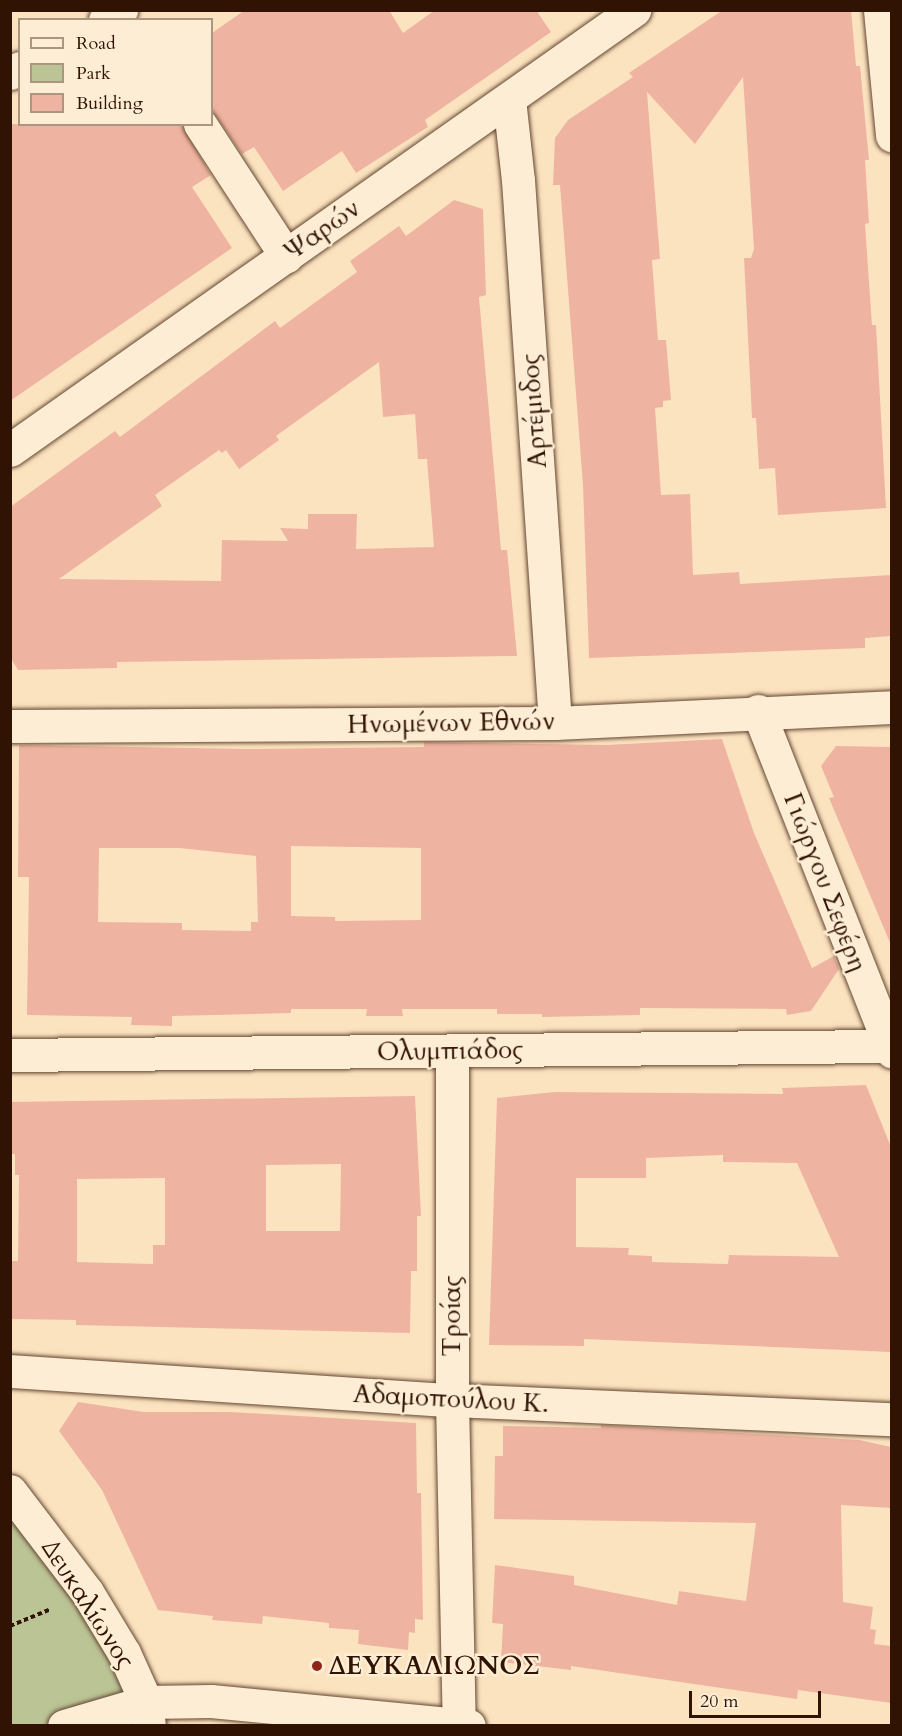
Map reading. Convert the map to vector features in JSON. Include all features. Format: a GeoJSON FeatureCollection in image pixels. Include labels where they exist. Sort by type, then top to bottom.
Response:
{"type":"FeatureCollection","features":[{"type":"Feature","properties":{"kind":"street"},"geometry":{"type":"LineString","coordinates":[[108,18],[121,10]]}},
{"type":"Feature","properties":{"kind":"street","name":"Ψαρών"},"geometry":{"type":"LineString","coordinates":[[10,450],[634,10]]}},
{"type":"Feature","properties":{"kind":"street"},"geometry":{"type":"LineString","coordinates":[[880,10],[891,135]]}},
{"type":"Feature","properties":{"kind":"street","name":"Αρτέμιδος"},"geometry":{"type":"LineString","coordinates":[[509,99],[518,180],[555,723]]}},
{"type":"Feature","properties":{"kind":"street"},"geometry":{"type":"LineString","coordinates":[[201,126],[286,256]]}},
{"type":"Feature","properties":{"kind":"street","name":"Ηνωμένων Εθνών"},"geometry":{"type":"LineString","coordinates":[[10,726],[555,723],[758,711],[891,707]]}},
{"type":"Feature","properties":{"kind":"street","name":"Γιώργου Σεφέρη"},"geometry":{"type":"LineString","coordinates":[[758,711],[890,1049]]}},
{"type":"Feature","properties":{"kind":"street","name":"Ολυμπιάδος"},"geometry":{"type":"LineString","coordinates":[[10,1055],[890,1049]]}},
{"type":"Feature","properties":{"kind":"street","name":"Τροίας"},"geometry":{"type":"LineString","coordinates":[[452,1051],[452,1400],[464,1725]]}},
{"type":"Feature","properties":{"kind":"street","name":"Αδαμοπούλου Κ."},"geometry":{"type":"LineString","coordinates":[[10,1371],[452,1400],[891,1419]]}},
{"type":"Feature","properties":{"kind":"street","name":"Δευκαλίωνος"},"geometry":{"type":"LineString","coordinates":[[10,1491],[87,1592],[124,1653],[148,1714]]}},
{"type":"Feature","properties":{"kind":"street"},"geometry":{"type":"LineString","coordinates":[[64,1725],[148,1714],[211,1701],[464,1725]]}},
{"type":"Feature","properties":{"kind":"green space"},"geometry":{"type":"Polygon","coordinates":[[[10,1491],[146,1702],[64,1725],[11,1725],[10,1491]]]}},
{"type":"Feature","properties":{"kind":"building"},"geometry":{"type":"Polygon","coordinates":[[[245,10],[389,10],[403,33],[435,10],[536,10],[551,32],[425,120],[428,127],[356,173],[342,151],[283,191],[254,147],[242,154],[213,111],[213,32],[245,10]]]}},
{"type":"Feature","properties":{"kind":"building"},"geometry":{"type":"Polygon","coordinates":[[[723,10],[851,10],[856,66],[860,66],[869,160],[865,160],[869,223],[865,224],[872,325],[876,325],[886,508],[778,515],[775,468],[759,469],[756,418],[752,418],[744,258],[751,258],[754,249],[743,77],[695,144],[647,92],[660,259],[652,260],[658,340],[666,340],[671,400],[663,401],[663,407],[655,408],[661,495],[690,494],[693,575],[739,572],[740,584],[891,575],[891,636],[865,638],[865,648],[589,658],[583,485],[560,185],[553,185],[555,138],[568,120],[633,77],[629,73],[723,10]]]}},
{"type":"Feature","properties":{"kind":"building"},"geometry":{"type":"Polygon","coordinates":[[[10,124],[18,124],[18,126],[182,126],[211,175],[192,187],[232,248],[10,401],[10,124]]]}},
{"type":"Feature","properties":{"kind":"building"},"geometry":{"type":"Polygon","coordinates":[[[454,200],[483,209],[486,295],[479,297],[501,550],[507,550],[517,656],[117,662],[117,668],[18,670],[10,657],[10,507],[115,431],[120,437],[275,321],[280,328],[357,272],[350,261],[399,226],[406,236],[454,200]],[[379,362],[276,436],[279,440],[239,469],[226,450],[222,453],[219,450],[155,495],[162,506],[59,579],[221,581],[222,540],[288,541],[280,528],[308,529],[308,514],[357,514],[356,549],[434,547],[427,459],[418,459],[415,414],[383,417],[379,362]]]}},
{"type":"Feature","properties":{"kind":"building"},"geometry":{"type":"Polygon","coordinates":[[[722,739],[754,833],[812,968],[834,956],[839,969],[811,1011],[787,1015],[786,1009],[640,1008],[640,1015],[542,1017],[542,1014],[497,1014],[497,1009],[402,1009],[403,1016],[366,1016],[367,1009],[291,1009],[291,1013],[172,1016],[172,1026],[131,1025],[132,1017],[27,1015],[29,877],[18,877],[19,745],[247,749],[424,747],[424,742],[607,745],[722,739]],[[291,846],[291,916],[335,917],[335,921],[421,920],[421,848],[291,846]],[[99,848],[98,922],[182,923],[182,930],[251,931],[251,922],[258,922],[256,856],[179,848],[99,848]]]}},
{"type":"Feature","properties":{"kind":"building"},"geometry":{"type":"Polygon","coordinates":[[[836,746],[891,747],[891,945],[829,798],[834,797],[821,766],[836,746]]]}},
{"type":"Feature","properties":{"kind":"building"},"geometry":{"type":"Polygon","coordinates":[[[866,1085],[891,1147],[891,1352],[584,1339],[584,1346],[489,1345],[497,1098],[555,1092],[783,1094],[782,1088],[866,1085]],[[723,1155],[646,1158],[646,1178],[576,1178],[576,1247],[629,1248],[628,1255],[652,1256],[652,1262],[728,1264],[729,1255],[839,1257],[797,1163],[723,1162],[723,1155]]]}},
{"type":"Feature","properties":{"kind":"building"},"geometry":{"type":"Polygon","coordinates":[[[415,1096],[421,1216],[417,1216],[417,1271],[411,1271],[410,1333],[76,1325],[76,1320],[10,1319],[10,1261],[18,1261],[19,1175],[15,1175],[15,1154],[10,1154],[10,1102],[415,1096]],[[341,1164],[266,1165],[266,1231],[340,1231],[341,1164]],[[165,1178],[77,1179],[77,1262],[153,1264],[153,1245],[165,1245],[165,1178]]]}},
{"type":"Feature","properties":{"kind":"building"},"geometry":{"type":"Polygon","coordinates":[[[78,1402],[144,1412],[231,1412],[416,1423],[417,1493],[421,1493],[423,1620],[415,1619],[415,1633],[409,1632],[408,1650],[358,1644],[359,1630],[329,1628],[329,1623],[263,1616],[262,1624],[212,1620],[213,1616],[158,1610],[102,1490],[59,1431],[78,1402]]]}},
{"type":"Feature","properties":{"kind":"building"},"geometry":{"type":"Polygon","coordinates":[[[601,1425],[859,1440],[891,1447],[891,1508],[841,1505],[843,1602],[873,1607],[870,1629],[876,1630],[874,1644],[891,1646],[891,1703],[798,1690],[797,1699],[571,1666],[571,1670],[501,1662],[503,1624],[492,1623],[495,1565],[574,1576],[574,1585],[677,1605],[679,1591],[746,1601],[756,1523],[494,1519],[495,1456],[503,1456],[503,1426],[601,1428],[601,1425]]]}},
{"type":"Feature","properties":{"kind":"place","name":"ΔΕΥΚΑΛΙΩΝΟΣ"},"geometry":{"type":"Point","coordinates":[317,1666]}}]}
